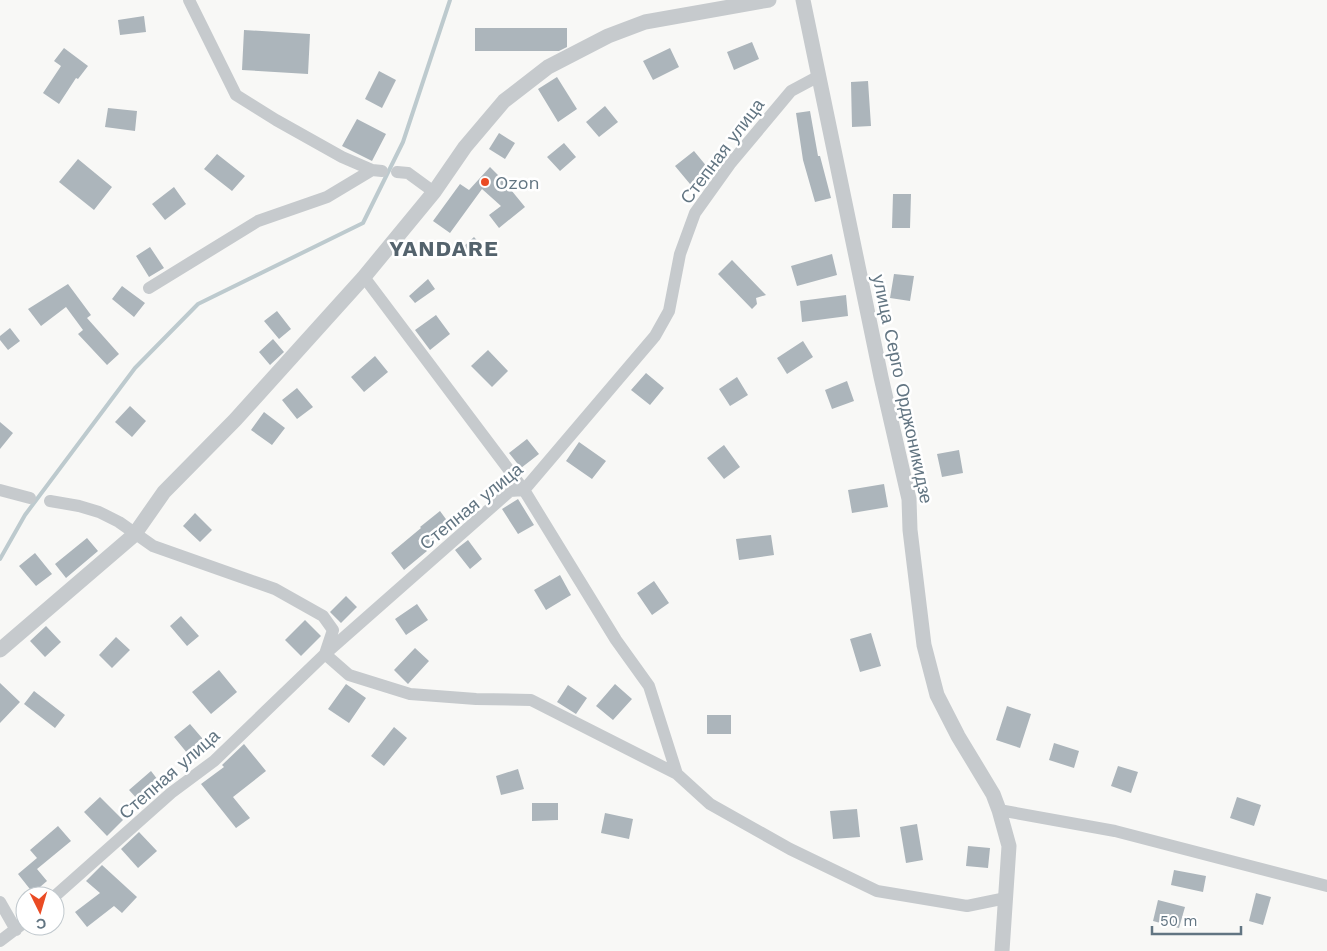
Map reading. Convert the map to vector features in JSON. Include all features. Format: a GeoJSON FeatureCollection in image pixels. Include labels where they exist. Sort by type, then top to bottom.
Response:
{"type":"FeatureCollection","features":[{"type":"Feature","properties":{"kind":"street"},"geometry":{"type":"LineString","coordinates":[[149,288],[258,221],[327,197],[377,170],[342,157],[236,95],[189,0]]}},
{"type":"Feature","properties":{"kind":"street"},"geometry":{"type":"LineString","coordinates":[[0,650],[134,535],[164,492],[235,420],[364,276],[434,192],[465,147],[504,101],[548,67],[608,36],[645,22],[769,0]]}},
{"type":"Feature","properties":{"kind":"street","name":"улица Серго Орджоникидзе"},"geometry":{"type":"LineString","coordinates":[[803,0],[881,376],[910,499],[910,530],[924,645],[937,695],[958,736],[993,794],[1009,846],[1002,951]]}},
{"type":"Feature","properties":{"kind":"street","name":"Степная улица"},"geometry":{"type":"LineString","coordinates":[[65,887],[171,793],[214,761],[325,654],[510,491],[524,490],[655,336],[669,310],[680,254],[695,214],[700,206],[730,164],[790,91],[819,76]]}},
{"type":"Feature","properties":{"kind":"street"},"geometry":{"type":"LineString","coordinates":[[398,172],[408,174],[434,192]]}},
{"type":"Feature","properties":{"kind":"street"},"geometry":{"type":"LineString","coordinates":[[364,276],[524,490],[616,640],[649,686],[677,774]]}},
{"type":"Feature","properties":{"kind":"street"},"geometry":{"type":"LineString","coordinates":[[0,490],[30,498]]}},
{"type":"Feature","properties":{"kind":"street"},"geometry":{"type":"LineString","coordinates":[[50,500],[99,512],[119,522],[134,535],[153,546],[275,589],[323,616],[333,630],[325,654],[349,675],[410,694],[476,699],[531,700],[677,774],[710,804],[790,849],[877,890],[967,906],[1006,898]]}},
{"type":"Feature","properties":{"kind":"street"},"geometry":{"type":"LineString","coordinates":[[999,810],[1115,831],[1327,886]]}},
{"type":"Feature","properties":{"kind":"street"},"geometry":{"type":"LineString","coordinates":[[0,902],[15,920]]}},
{"type":"Feature","properties":{"kind":"street"},"geometry":{"type":"LineString","coordinates":[[0,941],[15,930]]}},
{"type":"Feature","properties":{"kind":"building"},"geometry":{"type":"Polygon","coordinates":[[[144,16],[146,32],[120,35],[118,20],[144,16]]]}},
{"type":"Feature","properties":{"kind":"building"},"geometry":{"type":"Polygon","coordinates":[[[475,28],[567,28],[567,47],[559,51],[475,51],[475,28]]]}},
{"type":"Feature","properties":{"kind":"building"},"geometry":{"type":"Polygon","coordinates":[[[244,30],[310,34],[308,74],[242,70],[244,30]]]}},
{"type":"Feature","properties":{"kind":"building"},"geometry":{"type":"Polygon","coordinates":[[[752,42],[759,59],[734,70],[727,52],[752,42]]]}},
{"type":"Feature","properties":{"kind":"building"},"geometry":{"type":"Polygon","coordinates":[[[64,48],[88,66],[78,79],[76,78],[59,104],[43,93],[61,66],[54,61],[64,48]]]}},
{"type":"Feature","properties":{"kind":"building"},"geometry":{"type":"Polygon","coordinates":[[[670,48],[679,67],[653,80],[643,61],[670,48]]]}},
{"type":"Feature","properties":{"kind":"building"},"geometry":{"type":"Polygon","coordinates":[[[379,71],[396,80],[382,108],[365,99],[379,71]]]}},
{"type":"Feature","properties":{"kind":"building"},"geometry":{"type":"Polygon","coordinates":[[[557,77],[577,109],[558,122],[538,89],[557,77]]]}},
{"type":"Feature","properties":{"kind":"building"},"geometry":{"type":"Polygon","coordinates":[[[868,81],[871,126],[852,127],[851,82],[868,81]]]}},
{"type":"Feature","properties":{"kind":"building"},"geometry":{"type":"Polygon","coordinates":[[[605,106],[618,122],[599,137],[586,122],[605,106]]]}},
{"type":"Feature","properties":{"kind":"building"},"geometry":{"type":"Polygon","coordinates":[[[108,108],[137,111],[135,131],[105,127],[108,108]]]}},
{"type":"Feature","properties":{"kind":"building"},"geometry":{"type":"Polygon","coordinates":[[[810,111],[818,156],[820,156],[831,198],[815,202],[803,160],[796,113],[810,111]]]}},
{"type":"Feature","properties":{"kind":"building"},"geometry":{"type":"Polygon","coordinates":[[[357,119],[386,134],[372,161],[342,146],[357,119]]]}},
{"type":"Feature","properties":{"kind":"building"},"geometry":{"type":"Polygon","coordinates":[[[499,133],[515,143],[505,159],[489,149],[499,133]]]}},
{"type":"Feature","properties":{"kind":"building"},"geometry":{"type":"Polygon","coordinates":[[[564,143],[576,157],[560,171],[547,157],[564,143]]]}},
{"type":"Feature","properties":{"kind":"building"},"geometry":{"type":"Polygon","coordinates":[[[694,151],[713,174],[695,190],[675,166],[694,151]]]}},
{"type":"Feature","properties":{"kind":"building"},"geometry":{"type":"Polygon","coordinates":[[[217,154],[245,176],[232,191],[204,169],[217,154]]]}},
{"type":"Feature","properties":{"kind":"building"},"geometry":{"type":"Polygon","coordinates":[[[78,159],[112,187],[94,210],[59,182],[78,159]]]}},
{"type":"Feature","properties":{"kind":"building"},"geometry":{"type":"Polygon","coordinates":[[[490,167],[525,207],[499,228],[489,215],[501,206],[482,189],[450,233],[433,221],[460,184],[469,190],[490,167]]]}},
{"type":"Feature","properties":{"kind":"building"},"geometry":{"type":"Polygon","coordinates":[[[174,187],[186,204],[165,220],[152,204],[174,187]]]}},
{"type":"Feature","properties":{"kind":"building"},"geometry":{"type":"Polygon","coordinates":[[[893,194],[911,194],[910,228],[892,228],[893,194]]]}},
{"type":"Feature","properties":{"kind":"building"},"geometry":{"type":"Polygon","coordinates":[[[474,237],[483,247],[471,258],[462,248],[474,237]]]}},
{"type":"Feature","properties":{"kind":"building"},"geometry":{"type":"Polygon","coordinates":[[[150,247],[164,268],[149,277],[136,256],[150,247]]]}},
{"type":"Feature","properties":{"kind":"building"},"geometry":{"type":"Polygon","coordinates":[[[832,254],[837,275],[797,286],[791,266],[832,254]]]}},
{"type":"Feature","properties":{"kind":"building"},"geometry":{"type":"Polygon","coordinates":[[[732,260],[766,295],[756,298],[757,304],[752,309],[718,274],[732,260]]]}},
{"type":"Feature","properties":{"kind":"building"},"geometry":{"type":"Polygon","coordinates":[[[894,274],[914,276],[910,301],[890,298],[894,274]]]}},
{"type":"Feature","properties":{"kind":"building"},"geometry":{"type":"Polygon","coordinates":[[[428,279],[435,289],[415,303],[409,296],[428,279]]]}},
{"type":"Feature","properties":{"kind":"building"},"geometry":{"type":"Polygon","coordinates":[[[68,284],[91,315],[87,318],[119,354],[107,365],[78,334],[83,330],[66,307],[41,326],[28,309],[68,284]]]}},
{"type":"Feature","properties":{"kind":"building"},"geometry":{"type":"Polygon","coordinates":[[[122,286],[145,303],[134,317],[112,299],[122,286]]]}},
{"type":"Feature","properties":{"kind":"building"},"geometry":{"type":"Polygon","coordinates":[[[846,295],[848,316],[802,322],[800,301],[846,295]]]}},
{"type":"Feature","properties":{"kind":"building"},"geometry":{"type":"Polygon","coordinates":[[[277,311],[291,329],[279,339],[264,321],[277,311]]]}},
{"type":"Feature","properties":{"kind":"building"},"geometry":{"type":"Polygon","coordinates":[[[436,315],[450,334],[430,350],[415,330],[436,315]]]}},
{"type":"Feature","properties":{"kind":"building"},"geometry":{"type":"Polygon","coordinates":[[[10,328],[20,341],[8,350],[0,340],[0,336],[10,328]]]}},
{"type":"Feature","properties":{"kind":"building"},"geometry":{"type":"Polygon","coordinates":[[[273,339],[284,352],[270,365],[259,352],[273,339]]]}},
{"type":"Feature","properties":{"kind":"building"},"geometry":{"type":"Polygon","coordinates":[[[803,341],[813,357],[787,374],[777,358],[803,341]]]}},
{"type":"Feature","properties":{"kind":"building"},"geometry":{"type":"Polygon","coordinates":[[[488,350],[508,371],[492,387],[471,366],[488,350]]]}},
{"type":"Feature","properties":{"kind":"building"},"geometry":{"type":"Polygon","coordinates":[[[375,356],[388,372],[364,392],[351,377],[375,356]]]}},
{"type":"Feature","properties":{"kind":"building"},"geometry":{"type":"Polygon","coordinates":[[[646,373],[664,388],[650,405],[631,390],[646,373]]]}},
{"type":"Feature","properties":{"kind":"building"},"geometry":{"type":"Polygon","coordinates":[[[737,377],[748,395],[730,406],[719,389],[737,377]]]}},
{"type":"Feature","properties":{"kind":"building"},"geometry":{"type":"Polygon","coordinates":[[[847,381],[854,401],[832,409],[825,390],[847,381]]]}},
{"type":"Feature","properties":{"kind":"building"},"geometry":{"type":"Polygon","coordinates":[[[297,388],[313,407],[297,419],[282,400],[297,388]]]}},
{"type":"Feature","properties":{"kind":"building"},"geometry":{"type":"Polygon","coordinates":[[[130,406],[146,421],[132,437],[115,422],[130,406]]]}},
{"type":"Feature","properties":{"kind":"building"},"geometry":{"type":"Polygon","coordinates":[[[264,412],[285,428],[272,445],[251,430],[264,412]]]}},
{"type":"Feature","properties":{"kind":"building"},"geometry":{"type":"Polygon","coordinates":[[[0,422],[13,433],[0,449],[0,422]]]}},
{"type":"Feature","properties":{"kind":"building"},"geometry":{"type":"Polygon","coordinates":[[[527,439],[539,454],[521,468],[509,453],[527,439]]]}},
{"type":"Feature","properties":{"kind":"building"},"geometry":{"type":"Polygon","coordinates":[[[579,442],[606,461],[592,479],[566,461],[579,442]]]}},
{"type":"Feature","properties":{"kind":"building"},"geometry":{"type":"Polygon","coordinates":[[[724,445],[740,467],[724,479],[707,458],[724,445]]]}},
{"type":"Feature","properties":{"kind":"building"},"geometry":{"type":"Polygon","coordinates":[[[959,450],[963,473],[942,477],[937,454],[959,450]]]}},
{"type":"Feature","properties":{"kind":"building"},"geometry":{"type":"Polygon","coordinates":[[[884,484],[888,507],[852,513],[848,490],[884,484]]]}},
{"type":"Feature","properties":{"kind":"building"},"geometry":{"type":"Polygon","coordinates":[[[518,499],[534,525],[518,534],[502,509],[518,499]]]}},
{"type":"Feature","properties":{"kind":"building"},"geometry":{"type":"Polygon","coordinates":[[[440,511],[451,526],[424,547],[427,551],[404,570],[391,553],[440,511]]]}},
{"type":"Feature","properties":{"kind":"building"},"geometry":{"type":"Polygon","coordinates":[[[195,513],[212,530],[200,542],[183,526],[195,513]]]}},
{"type":"Feature","properties":{"kind":"building"},"geometry":{"type":"Polygon","coordinates":[[[771,535],[774,555],[739,560],[736,539],[771,535]]]}},
{"type":"Feature","properties":{"kind":"building"},"geometry":{"type":"Polygon","coordinates":[[[87,538],[98,551],[66,578],[55,564],[87,538]]]}},
{"type":"Feature","properties":{"kind":"building"},"geometry":{"type":"Polygon","coordinates":[[[468,540],[482,559],[470,569],[455,550],[468,540]]]}},
{"type":"Feature","properties":{"kind":"building"},"geometry":{"type":"Polygon","coordinates":[[[35,553],[52,574],[36,586],[19,566],[35,553]]]}},
{"type":"Feature","properties":{"kind":"building"},"geometry":{"type":"Polygon","coordinates":[[[560,575],[571,595],[546,610],[534,590],[560,575]]]}},
{"type":"Feature","properties":{"kind":"building"},"geometry":{"type":"Polygon","coordinates":[[[654,581],[669,603],[652,615],[637,593],[654,581]]]}},
{"type":"Feature","properties":{"kind":"building"},"geometry":{"type":"Polygon","coordinates":[[[346,596],[357,607],[341,623],[330,612],[346,596]]]}},
{"type":"Feature","properties":{"kind":"building"},"geometry":{"type":"Polygon","coordinates":[[[417,604],[428,620],[406,635],[395,619],[417,604]]]}},
{"type":"Feature","properties":{"kind":"building"},"geometry":{"type":"Polygon","coordinates":[[[181,616],[199,636],[187,646],[170,626],[181,616]]]}},
{"type":"Feature","properties":{"kind":"building"},"geometry":{"type":"Polygon","coordinates":[[[305,620],[321,636],[301,656],[285,640],[305,620]]]}},
{"type":"Feature","properties":{"kind":"building"},"geometry":{"type":"Polygon","coordinates":[[[46,626],[61,642],[45,657],[30,641],[46,626]]]}},
{"type":"Feature","properties":{"kind":"building"},"geometry":{"type":"Polygon","coordinates":[[[871,633],[881,666],[860,672],[850,639],[871,633]]]}},
{"type":"Feature","properties":{"kind":"building"},"geometry":{"type":"Polygon","coordinates":[[[116,637],[130,650],[112,668],[99,655],[116,637]]]}},
{"type":"Feature","properties":{"kind":"building"},"geometry":{"type":"Polygon","coordinates":[[[415,648],[429,661],[408,684],[394,670],[415,648]]]}},
{"type":"Feature","properties":{"kind":"building"},"geometry":{"type":"Polygon","coordinates":[[[219,670],[237,692],[211,714],[192,692],[219,670]]]}},
{"type":"Feature","properties":{"kind":"building"},"geometry":{"type":"Polygon","coordinates":[[[0,683],[20,702],[0,723],[0,683]]]}},
{"type":"Feature","properties":{"kind":"building"},"geometry":{"type":"Polygon","coordinates":[[[346,684],[366,698],[349,723],[328,709],[346,684]]]}},
{"type":"Feature","properties":{"kind":"building"},"geometry":{"type":"Polygon","coordinates":[[[615,684],[632,699],[613,720],[596,706],[615,684]]]}},
{"type":"Feature","properties":{"kind":"building"},"geometry":{"type":"Polygon","coordinates":[[[568,685],[587,698],[576,714],[557,702],[568,685]]]}},
{"type":"Feature","properties":{"kind":"building"},"geometry":{"type":"Polygon","coordinates":[[[34,691],[65,715],[55,728],[24,704],[34,691]]]}},
{"type":"Feature","properties":{"kind":"building"},"geometry":{"type":"Polygon","coordinates":[[[1007,706],[1031,714],[1020,748],[996,740],[1007,706]]]}},
{"type":"Feature","properties":{"kind":"building"},"geometry":{"type":"Polygon","coordinates":[[[707,715],[731,715],[731,734],[707,734],[707,715]]]}},
{"type":"Feature","properties":{"kind":"building"},"geometry":{"type":"Polygon","coordinates":[[[190,724],[208,745],[192,759],[174,737],[190,724]]]}},
{"type":"Feature","properties":{"kind":"building"},"geometry":{"type":"Polygon","coordinates":[[[394,727],[407,738],[384,766],[371,756],[394,727]]]}},
{"type":"Feature","properties":{"kind":"building"},"geometry":{"type":"Polygon","coordinates":[[[1054,743],[1079,751],[1074,768],[1049,760],[1054,743]]]}},
{"type":"Feature","properties":{"kind":"building"},"geometry":{"type":"Polygon","coordinates":[[[244,744],[266,771],[233,797],[250,818],[236,828],[201,784],[224,767],[222,765],[244,744]]]}},
{"type":"Feature","properties":{"kind":"building"},"geometry":{"type":"Polygon","coordinates":[[[1118,766],[1138,772],[1131,793],[1111,786],[1118,766]]]}},
{"type":"Feature","properties":{"kind":"building"},"geometry":{"type":"Polygon","coordinates":[[[518,769],[524,789],[501,795],[496,776],[518,769]]]}},
{"type":"Feature","properties":{"kind":"building"},"geometry":{"type":"Polygon","coordinates":[[[151,771],[161,784],[140,802],[129,790],[151,771]]]}},
{"type":"Feature","properties":{"kind":"building"},"geometry":{"type":"Polygon","coordinates":[[[100,797],[123,820],[107,836],[84,812],[100,797]]]}},
{"type":"Feature","properties":{"kind":"building"},"geometry":{"type":"Polygon","coordinates":[[[1237,797],[1261,805],[1254,826],[1230,818],[1237,797]]]}},
{"type":"Feature","properties":{"kind":"building"},"geometry":{"type":"Polygon","coordinates":[[[532,803],[558,803],[558,820],[532,821],[532,803]]]}},
{"type":"Feature","properties":{"kind":"building"},"geometry":{"type":"Polygon","coordinates":[[[857,809],[860,837],[833,839],[830,811],[857,809]]]}},
{"type":"Feature","properties":{"kind":"building"},"geometry":{"type":"Polygon","coordinates":[[[605,813],[633,819],[629,839],[601,833],[605,813]]]}},
{"type":"Feature","properties":{"kind":"building"},"geometry":{"type":"Polygon","coordinates":[[[917,824],[923,860],[906,863],[900,827],[917,824]]]}},
{"type":"Feature","properties":{"kind":"building"},"geometry":{"type":"Polygon","coordinates":[[[58,826],[71,841],[37,869],[47,881],[41,886],[27,886],[18,874],[37,858],[30,850],[58,826]]]}},
{"type":"Feature","properties":{"kind":"building"},"geometry":{"type":"Polygon","coordinates":[[[139,832],[157,851],[138,868],[121,849],[139,832]]]}},
{"type":"Feature","properties":{"kind":"building"},"geometry":{"type":"Polygon","coordinates":[[[968,846],[990,848],[988,868],[966,866],[968,846]]]}},
{"type":"Feature","properties":{"kind":"building"},"geometry":{"type":"Polygon","coordinates":[[[102,865],[137,897],[122,913],[114,906],[87,927],[75,912],[100,893],[86,881],[102,865]]]}},
{"type":"Feature","properties":{"kind":"building"},"geometry":{"type":"Polygon","coordinates":[[[1174,870],[1206,876],[1203,892],[1171,885],[1174,870]]]}},
{"type":"Feature","properties":{"kind":"building"},"geometry":{"type":"Polygon","coordinates":[[[1256,893],[1271,897],[1263,925],[1249,921],[1256,893]]]}},
{"type":"Feature","properties":{"kind":"building"},"geometry":{"type":"Polygon","coordinates":[[[1158,900],[1185,907],[1179,928],[1153,921],[1158,900]]]}},
{"type":"Feature","properties":{"kind":"waterway"},"geometry":{"type":"LineString","coordinates":[[0,559],[25,515],[135,368],[198,304],[363,223],[403,142],[450,0]]}},
{"type":"Feature","properties":{"kind":"place","name":"Ozon"},"geometry":{"type":"Point","coordinates":[485,182]}},
{"type":"Feature","properties":{"kind":"district","name":"YANDARE"},"geometry":{"type":"Point","coordinates":[444,248]}}]}
